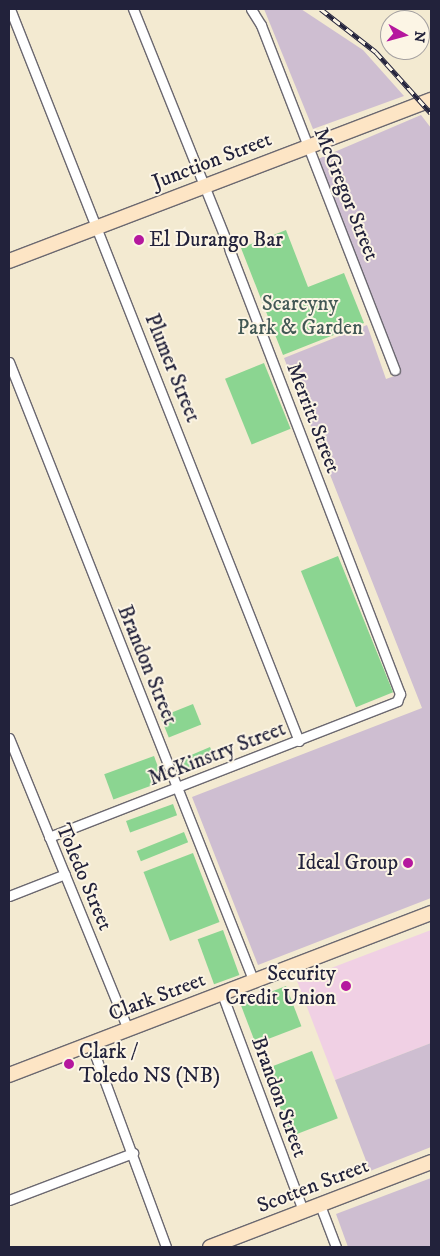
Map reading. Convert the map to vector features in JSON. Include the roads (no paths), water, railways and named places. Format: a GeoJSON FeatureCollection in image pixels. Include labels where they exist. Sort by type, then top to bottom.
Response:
{"type":"FeatureCollection","features":[{"type":"Feature","properties":{"kind":"street","name":"Plumer Street"},"geometry":{"type":"LineString","coordinates":[[10,9],[300,740]]}},
{"type":"Feature","properties":{"kind":"street","name":"Merritt Street"},"geometry":{"type":"LineString","coordinates":[[133,9],[399,687],[397,701]]}},
{"type":"Feature","properties":{"kind":"street","name":"McGregor Street"},"geometry":{"type":"LineString","coordinates":[[251,9],[264,32],[395,370]]}},
{"type":"Feature","properties":{"kind":"street","name":"Junction Street"},"geometry":{"type":"LineString","coordinates":[[9,261],[431,100]]}},
{"type":"Feature","properties":{"kind":"street","name":"Brandon Street"},"geometry":{"type":"LineString","coordinates":[[9,362],[254,982]]}},
{"type":"Feature","properties":{"kind":"street","name":"McKinstry Street"},"geometry":{"type":"LineString","coordinates":[[49,837],[397,701]]}},
{"type":"Feature","properties":{"kind":"street","name":"Toledo Street"},"geometry":{"type":"LineString","coordinates":[[9,738],[128,1030]]}},
{"type":"Feature","properties":{"kind":"street"},"geometry":{"type":"LineString","coordinates":[[9,896],[65,874]]}},
{"type":"Feature","properties":{"kind":"street","name":"Clark Street"},"geometry":{"type":"LineString","coordinates":[[9,1075],[431,914]]}},
{"type":"Feature","properties":{"kind":"street","name":"Brandon Street"},"geometry":{"type":"LineString","coordinates":[[222,994],[303,1212]]}},
{"type":"Feature","properties":{"kind":"street"},"geometry":{"type":"LineString","coordinates":[[91,1044],[133,1153],[166,1247]]}},
{"type":"Feature","properties":{"kind":"street"},"geometry":{"type":"LineString","coordinates":[[9,1200],[133,1153]]}},
{"type":"Feature","properties":{"kind":"street","name":"Scotten Street"},"geometry":{"type":"LineString","coordinates":[[210,1247],[431,1162]]}},
{"type":"Feature","properties":{"kind":"street"},"geometry":{"type":"LineString","coordinates":[[320,1205],[336,1247]]}},
{"type":"Feature","properties":{"kind":"railway"},"geometry":{"type":"LineString","coordinates":[[321,9],[376,52],[431,113]]}},
{"type":"Feature","properties":{"kind":"place","name":"El Durango Bar"},"geometry":{"type":"Point","coordinates":[139,240]}},
{"type":"Feature","properties":{"kind":"place","name":"Ideal Group"},"geometry":{"type":"Point","coordinates":[408,863]}},
{"type":"Feature","properties":{"kind":"place","name":"Security Credit Union"},"geometry":{"type":"Point","coordinates":[346,986]}},
{"type":"Feature","properties":{"kind":"place","name":"Clark / Toledo NS (NB)"},"geometry":{"type":"Point","coordinates":[69,1064]}},
{"type":"Feature","properties":{"kind":"park label","name":"Scarcyny Park & Garden"},"geometry":{"type":"Point","coordinates":[300,316]}}]}
